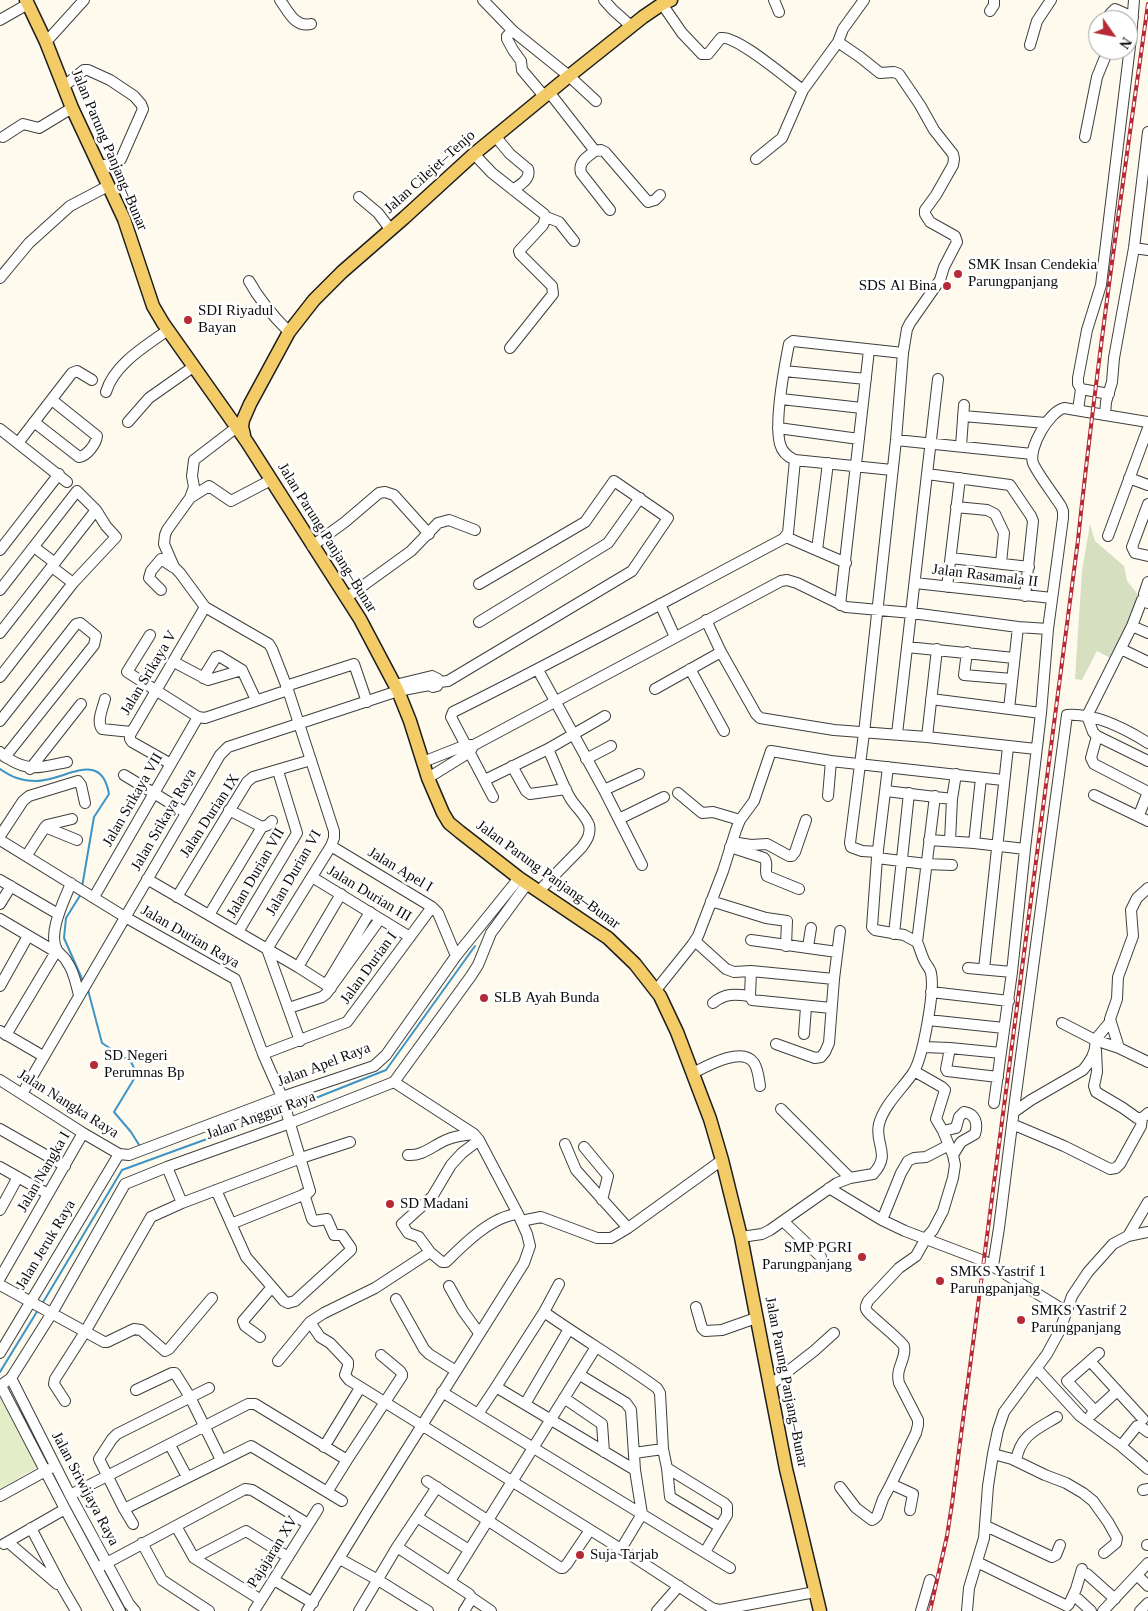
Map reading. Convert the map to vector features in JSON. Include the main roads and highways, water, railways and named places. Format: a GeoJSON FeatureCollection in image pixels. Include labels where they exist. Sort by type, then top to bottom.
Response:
{"type":"FeatureCollection","features":[{"type":"Feature","properties":{"kind":"main road","name":"Jalan Parung Panjang–Bunar"},"geometry":{"type":"LineString","coordinates":[[27,1],[46,42],[72,108],[124,219],[153,306],[247,442],[360,619],[397,688],[410,721],[428,778],[449,823],[523,881],[608,938],[629,956],[656,990],[677,1032],[710,1119],[722,1160],[741,1237],[786,1469],[820,1611]]}},
{"type":"Feature","properties":{"kind":"main road","name":"Jalan Cilejet–Tenjo"},"geometry":{"type":"LineString","coordinates":[[247,442],[242,427],[250,404],[289,332],[314,300],[342,272],[495,136],[631,26],[666,2]]}},
{"type":"Feature","properties":{"kind":"main road"},"geometry":{"type":"LineString","coordinates":[[224,408],[235,414],[240,413],[250,404]]}},
{"type":"Feature","properties":{"kind":"waterway"},"geometry":{"type":"LineString","coordinates":[[0,769],[17,778],[36,781],[47,780],[80,770],[90,770],[98,773],[105,780],[109,794],[94,817],[82,887]]}},
{"type":"Feature","properties":{"kind":"waterway"},"geometry":{"type":"LineString","coordinates":[[81,894],[66,918],[64,938],[83,981]]}},
{"type":"Feature","properties":{"kind":"waterway"},"geometry":{"type":"LineString","coordinates":[[288,1109],[386,1070],[475,946]]}},
{"type":"Feature","properties":{"kind":"waterway"},"geometry":{"type":"LineString","coordinates":[[88,990],[102,1043],[131,1062],[137,1074],[114,1112],[131,1132],[141,1148]]}},
{"type":"Feature","properties":{"kind":"waterway"},"geometry":{"type":"LineString","coordinates":[[42,1304],[122,1170],[281,1112]]}},
{"type":"Feature","properties":{"kind":"waterway"},"geometry":{"type":"LineString","coordinates":[[0,1372],[38,1310]]}},
{"type":"Feature","properties":{"kind":"railway"},"geometry":{"type":"LineString","coordinates":[[930,1611],[947,1536],[952,1504],[1078,540],[1102,339],[1148,4]]}},
{"type":"Feature","properties":{"kind":"place","name":"SMK Insan Cendekia Parungpanjang"},"geometry":{"type":"Point","coordinates":[958,274]}},
{"type":"Feature","properties":{"kind":"place","name":"SDS Al Bina"},"geometry":{"type":"Point","coordinates":[947,286]}},
{"type":"Feature","properties":{"kind":"place","name":"SDI Riyadul Bayan"},"geometry":{"type":"Point","coordinates":[188,320]}},
{"type":"Feature","properties":{"kind":"place","name":"SLB Ayah Bunda"},"geometry":{"type":"Point","coordinates":[484,998]}},
{"type":"Feature","properties":{"kind":"place","name":"SD Negeri Perumnas Bp"},"geometry":{"type":"Point","coordinates":[94,1065]}},
{"type":"Feature","properties":{"kind":"place","name":"SD Madani"},"geometry":{"type":"Point","coordinates":[390,1204]}},
{"type":"Feature","properties":{"kind":"place","name":"SMP PGRI Parungpanjang"},"geometry":{"type":"Point","coordinates":[862,1257]}},
{"type":"Feature","properties":{"kind":"place","name":"SMKS Yastrif 1 Parungpanjang"},"geometry":{"type":"Point","coordinates":[940,1281]}},
{"type":"Feature","properties":{"kind":"place","name":"SMKS Yastrif 2 Parungpanjang"},"geometry":{"type":"Point","coordinates":[1021,1320]}},
{"type":"Feature","properties":{"kind":"place","name":"Suja Tarjab"},"geometry":{"type":"Point","coordinates":[580,1555]}}]}
